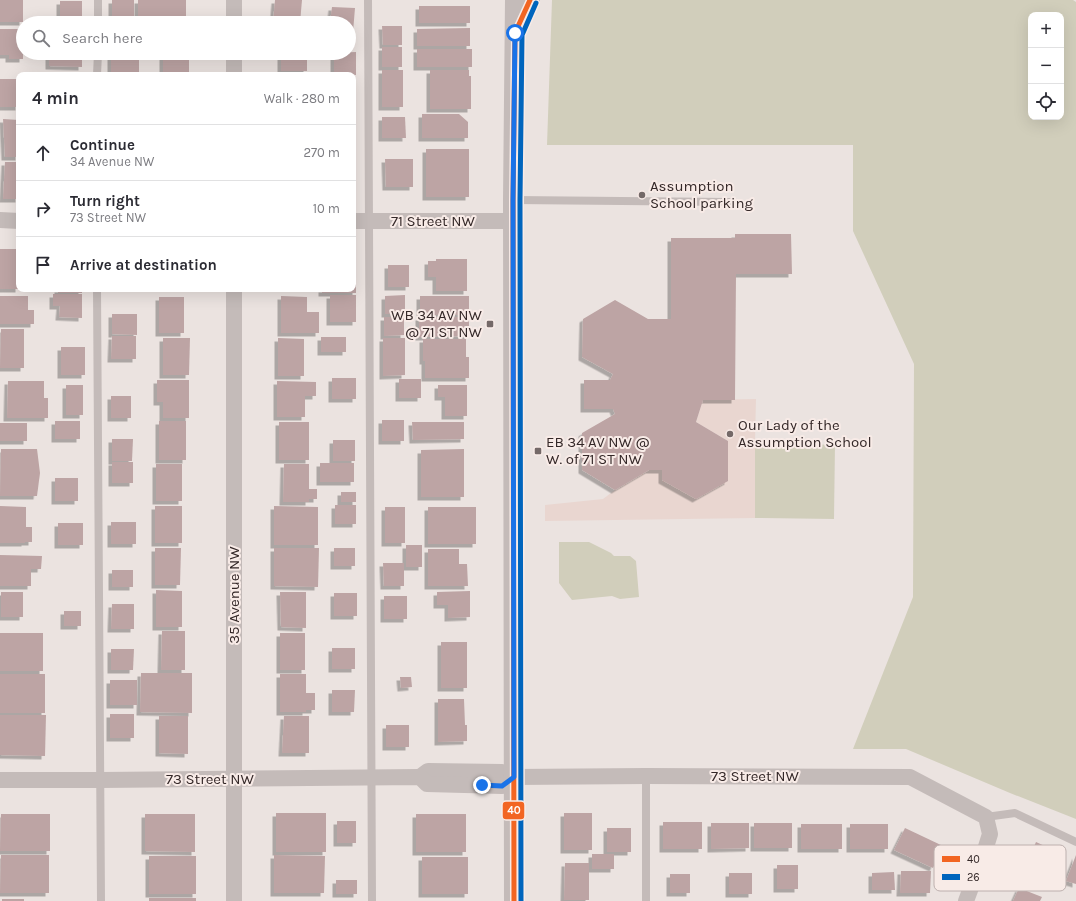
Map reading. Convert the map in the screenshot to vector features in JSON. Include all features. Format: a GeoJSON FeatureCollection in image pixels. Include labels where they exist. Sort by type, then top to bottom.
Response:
{"type":"FeatureCollection","features":[{"type":"Feature","properties":{"kind":"street"},"geometry":{"type":"LineString","coordinates":[[234,0],[234,16]]}},
{"type":"Feature","properties":{"kind":"street"},"geometry":{"type":"LineString","coordinates":[[514,901],[513,200],[515,0]]}},
{"type":"Feature","properties":{"kind":"street"},"geometry":{"type":"LineString","coordinates":[[515,33],[530,0]]}},
{"type":"Feature","properties":{"kind":"street"},"geometry":{"type":"LineString","coordinates":[[234,60],[234,72]]}},
{"type":"Feature","properties":{"kind":"street"},"geometry":{"type":"LineString","coordinates":[[0,220],[16,221]]}},
{"type":"Feature","properties":{"kind":"street","name":"71 Street NW"},"geometry":{"type":"LineString","coordinates":[[356,221],[513,221]]}},
{"type":"Feature","properties":{"kind":"street","name":"35 Avenue NW"},"geometry":{"type":"LineString","coordinates":[[234,292],[234,901]]}},
{"type":"Feature","properties":{"kind":"street","name":"73 Street NW"},"geometry":{"type":"LineString","coordinates":[[0,780],[371,777],[420,778],[428,771],[502,772],[514,777],[646,776],[910,778],[986,817]]}},
{"type":"Feature","properties":{"kind":"street"},"geometry":{"type":"LineString","coordinates":[[986,817],[990,834],[987,845]]}},
{"type":"Feature","properties":{"kind":"street"},"geometry":{"type":"LineString","coordinates":[[966,901],[970,891]]}},
{"type":"Feature","properties":{"kind":"lane"},"geometry":{"type":"LineString","coordinates":[[98,0],[98,16]]}},
{"type":"Feature","properties":{"kind":"lane"},"geometry":{"type":"LineString","coordinates":[[368,0],[372,901]]}},
{"type":"Feature","properties":{"kind":"lane"},"geometry":{"type":"LineString","coordinates":[[97,72],[98,60]]}},
{"type":"Feature","properties":{"kind":"lane"},"geometry":{"type":"LineString","coordinates":[[513,200],[728,202]]}},
{"type":"Feature","properties":{"kind":"lane"},"geometry":{"type":"LineString","coordinates":[[97,292],[101,901]]}},
{"type":"Feature","properties":{"kind":"lane"},"geometry":{"type":"LineString","coordinates":[[646,776],[646,901]]}},
{"type":"Feature","properties":{"kind":"lane"},"geometry":{"type":"LineString","coordinates":[[986,817],[1015,814],[1076,842]]}},
{"type":"Feature","properties":{"kind":"shaded area"},"geometry":{"type":"Polygon","coordinates":[[[552,0],[1073,0],[1076,2],[1076,819],[906,749],[853,749],[913,597],[914,364],[853,231],[853,145],[547,145],[552,0]]]}},
{"type":"Feature","properties":{"kind":"shaded area"},"geometry":{"type":"Polygon","coordinates":[[[756,399],[755,518],[545,521],[545,505],[603,499],[615,490],[649,470],[662,470],[662,480],[728,481],[728,441],[696,422],[703,400],[756,399]]]}},
{"type":"Feature","properties":{"kind":"shaded area"},"geometry":{"type":"Polygon","coordinates":[[[755,442],[835,445],[834,519],[755,518],[755,442]]]}},
{"type":"Feature","properties":{"kind":"shaded area"},"geometry":{"type":"Polygon","coordinates":[[[559,542],[589,542],[614,556],[630,556],[636,561],[639,597],[620,599],[612,596],[572,600],[559,583],[559,542]]]}},
{"type":"Feature","properties":{"kind":"building"},"geometry":{"type":"Polygon","coordinates":[[[0,0],[23,0],[23,16],[16,16],[16,22],[0,22],[0,0]]]}},
{"type":"Feature","properties":{"kind":"building"},"geometry":{"type":"Polygon","coordinates":[[[112,0],[134,0],[134,16],[112,16],[112,0]]]}},
{"type":"Feature","properties":{"kind":"building"},"geometry":{"type":"Polygon","coordinates":[[[138,0],[186,0],[186,16],[138,16],[138,0]]]}},
{"type":"Feature","properties":{"kind":"building"},"geometry":{"type":"Polygon","coordinates":[[[275,0],[302,0],[301,16],[274,16],[275,0]]]}},
{"type":"Feature","properties":{"kind":"building"},"geometry":{"type":"Polygon","coordinates":[[[60,1],[82,1],[82,16],[60,16],[60,1]]]}},
{"type":"Feature","properties":{"kind":"building"},"geometry":{"type":"Polygon","coordinates":[[[419,6],[470,6],[470,23],[419,23],[419,6]]]}},
{"type":"Feature","properties":{"kind":"building"},"geometry":{"type":"Polygon","coordinates":[[[332,7],[355,8],[354,16],[331,16],[332,7]]]}},
{"type":"Feature","properties":{"kind":"building"},"geometry":{"type":"Polygon","coordinates":[[[382,26],[402,26],[402,45],[383,45],[382,26]]]}},
{"type":"Feature","properties":{"kind":"building"},"geometry":{"type":"Polygon","coordinates":[[[470,28],[470,46],[417,46],[417,29],[470,28]]]}},
{"type":"Feature","properties":{"kind":"building"},"geometry":{"type":"Polygon","coordinates":[[[0,29],[16,29],[16,59],[9,59],[9,55],[0,55],[0,29]]]}},
{"type":"Feature","properties":{"kind":"building"},"geometry":{"type":"Polygon","coordinates":[[[382,47],[402,47],[402,67],[382,67],[382,47]]]}},
{"type":"Feature","properties":{"kind":"building"},"geometry":{"type":"Polygon","coordinates":[[[417,49],[472,49],[472,67],[417,67],[417,49]]]}},
{"type":"Feature","properties":{"kind":"building"},"geometry":{"type":"Polygon","coordinates":[[[49,60],[82,60],[82,67],[49,66],[49,60]]]}},
{"type":"Feature","properties":{"kind":"building"},"geometry":{"type":"Polygon","coordinates":[[[111,60],[139,60],[139,72],[111,72],[111,60]]]}},
{"type":"Feature","properties":{"kind":"building"},"geometry":{"type":"Polygon","coordinates":[[[163,60],[189,60],[189,72],[163,72],[163,60]]]}},
{"type":"Feature","properties":{"kind":"building"},"geometry":{"type":"Polygon","coordinates":[[[281,60],[307,60],[307,71],[281,71],[281,60]]]}},
{"type":"Feature","properties":{"kind":"building"},"geometry":{"type":"Polygon","coordinates":[[[334,60],[356,60],[356,72],[334,72],[334,60]]]}},
{"type":"Feature","properties":{"kind":"building"},"geometry":{"type":"Polygon","coordinates":[[[382,70],[403,70],[403,107],[382,107],[382,70]]]}},
{"type":"Feature","properties":{"kind":"building"},"geometry":{"type":"Polygon","coordinates":[[[430,70],[469,70],[469,76],[471,76],[471,109],[430,109],[430,70]]]}},
{"type":"Feature","properties":{"kind":"building"},"geometry":{"type":"Polygon","coordinates":[[[0,79],[16,79],[16,107],[0,107],[0,79]]]}},
{"type":"Feature","properties":{"kind":"building"},"geometry":{"type":"Polygon","coordinates":[[[422,114],[459,114],[468,122],[468,138],[422,138],[422,114]]]}},
{"type":"Feature","properties":{"kind":"building"},"geometry":{"type":"Polygon","coordinates":[[[382,117],[405,117],[406,138],[382,138],[382,117]]]}},
{"type":"Feature","properties":{"kind":"building"},"geometry":{"type":"Polygon","coordinates":[[[3,119],[16,120],[16,157],[5,157],[3,119]]]}},
{"type":"Feature","properties":{"kind":"building"},"geometry":{"type":"Polygon","coordinates":[[[426,149],[469,149],[469,197],[426,197],[426,149]]]}},
{"type":"Feature","properties":{"kind":"building"},"geometry":{"type":"Polygon","coordinates":[[[385,159],[413,159],[413,187],[386,187],[385,159]]]}},
{"type":"Feature","properties":{"kind":"building"},"geometry":{"type":"Polygon","coordinates":[[[5,162],[16,162],[16,199],[3,199],[5,162]]]}},
{"type":"Feature","properties":{"kind":"building"},"geometry":{"type":"Polygon","coordinates":[[[735,234],[791,234],[792,274],[736,274],[735,400],[703,400],[696,422],[728,441],[728,481],[696,499],[662,480],[662,470],[649,470],[615,490],[582,470],[582,433],[615,414],[613,409],[584,409],[584,380],[610,380],[613,374],[582,357],[583,319],[615,300],[648,319],[671,319],[671,238],[735,238],[735,234]]]}},
{"type":"Feature","properties":{"kind":"building"},"geometry":{"type":"Polygon","coordinates":[[[0,249],[16,249],[16,289],[0,289],[0,249]]]}},
{"type":"Feature","properties":{"kind":"building"},"geometry":{"type":"Polygon","coordinates":[[[436,259],[467,259],[467,291],[436,291],[436,277],[428,277],[428,261],[436,261],[436,259]]]}},
{"type":"Feature","properties":{"kind":"building"},"geometry":{"type":"Polygon","coordinates":[[[388,265],[409,265],[409,287],[388,287],[388,265]]]}},
{"type":"Feature","properties":{"kind":"building"},"geometry":{"type":"Polygon","coordinates":[[[58,292],[82,292],[82,293],[58,292]]]}},
{"type":"Feature","properties":{"kind":"building"},"geometry":{"type":"Polygon","coordinates":[[[322,292],[356,292],[356,293],[322,292]]]}},
{"type":"Feature","properties":{"kind":"building"},"geometry":{"type":"Polygon","coordinates":[[[53,294],[82,294],[82,318],[59,317],[60,306],[53,306],[53,294]]]}},
{"type":"Feature","properties":{"kind":"building"},"geometry":{"type":"Polygon","coordinates":[[[330,295],[356,295],[356,322],[330,322],[330,295]]]}},
{"type":"Feature","properties":{"kind":"building"},"geometry":{"type":"Polygon","coordinates":[[[405,295],[405,314],[385,314],[385,296],[405,295]]]}},
{"type":"Feature","properties":{"kind":"building"},"geometry":{"type":"Polygon","coordinates":[[[0,296],[28,296],[28,310],[34,310],[34,324],[0,324],[0,296]]]}},
{"type":"Feature","properties":{"kind":"building"},"geometry":{"type":"Polygon","coordinates":[[[281,296],[307,297],[307,312],[319,312],[319,333],[281,333],[281,296]]]}},
{"type":"Feature","properties":{"kind":"building"},"geometry":{"type":"Polygon","coordinates":[[[420,296],[469,296],[469,315],[420,315],[420,296]]]}},
{"type":"Feature","properties":{"kind":"building"},"geometry":{"type":"Polygon","coordinates":[[[159,297],[184,297],[184,333],[159,333],[159,297]]]}},
{"type":"Feature","properties":{"kind":"building"},"geometry":{"type":"Polygon","coordinates":[[[112,314],[137,314],[137,335],[112,334],[112,314]]]}},
{"type":"Feature","properties":{"kind":"building"},"geometry":{"type":"Polygon","coordinates":[[[384,317],[404,317],[404,335],[384,336],[384,317]]]}},
{"type":"Feature","properties":{"kind":"building"},"geometry":{"type":"Polygon","coordinates":[[[419,317],[469,317],[469,336],[419,337],[419,317]]]}},
{"type":"Feature","properties":{"kind":"building"},"geometry":{"type":"Polygon","coordinates":[[[1,329],[24,329],[24,368],[0,368],[1,329]]]}},
{"type":"Feature","properties":{"kind":"building"},"geometry":{"type":"Polygon","coordinates":[[[112,336],[136,336],[136,359],[111,359],[112,336]]]}},
{"type":"Feature","properties":{"kind":"building"},"geometry":{"type":"Polygon","coordinates":[[[321,337],[346,337],[346,352],[321,352],[321,337]]]}},
{"type":"Feature","properties":{"kind":"building"},"geometry":{"type":"Polygon","coordinates":[[[163,338],[190,338],[189,375],[163,375],[163,338]]]}},
{"type":"Feature","properties":{"kind":"building"},"geometry":{"type":"Polygon","coordinates":[[[278,338],[304,339],[304,376],[278,376],[278,338]]]}},
{"type":"Feature","properties":{"kind":"building"},"geometry":{"type":"Polygon","coordinates":[[[383,338],[405,338],[405,375],[383,376],[383,338]]]}},
{"type":"Feature","properties":{"kind":"building"},"geometry":{"type":"Polygon","coordinates":[[[423,339],[466,339],[466,357],[469,357],[469,378],[425,378],[423,339]]]}},
{"type":"Feature","properties":{"kind":"building"},"geometry":{"type":"Polygon","coordinates":[[[61,347],[85,347],[85,375],[61,375],[61,347]]]}},
{"type":"Feature","properties":{"kind":"building"},"geometry":{"type":"Polygon","coordinates":[[[332,378],[356,378],[356,399],[332,399],[332,378]]]}},
{"type":"Feature","properties":{"kind":"building"},"geometry":{"type":"Polygon","coordinates":[[[399,379],[421,379],[421,398],[399,398],[399,379]]]}},
{"type":"Feature","properties":{"kind":"building"},"geometry":{"type":"Polygon","coordinates":[[[157,380],[189,380],[189,418],[163,418],[163,402],[157,402],[157,380]]]}},
{"type":"Feature","properties":{"kind":"building"},"geometry":{"type":"Polygon","coordinates":[[[8,381],[44,381],[44,398],[48,398],[48,418],[7,418],[8,381]]]}},
{"type":"Feature","properties":{"kind":"building"},"geometry":{"type":"Polygon","coordinates":[[[277,381],[316,382],[316,396],[305,396],[305,417],[277,417],[277,381]]]}},
{"type":"Feature","properties":{"kind":"building"},"geometry":{"type":"Polygon","coordinates":[[[66,385],[83,385],[83,415],[66,415],[66,385]]]}},
{"type":"Feature","properties":{"kind":"building"},"geometry":{"type":"Polygon","coordinates":[[[438,385],[467,385],[467,416],[445,416],[445,397],[438,397],[438,385]]]}},
{"type":"Feature","properties":{"kind":"building"},"geometry":{"type":"Polygon","coordinates":[[[111,396],[131,396],[131,418],[111,418],[111,396]]]}},
{"type":"Feature","properties":{"kind":"building"},"geometry":{"type":"Polygon","coordinates":[[[382,420],[404,420],[404,441],[382,441],[382,420]]]}},
{"type":"Feature","properties":{"kind":"building"},"geometry":{"type":"Polygon","coordinates":[[[55,421],[80,421],[80,439],[55,439],[55,421]]]}},
{"type":"Feature","properties":{"kind":"building"},"geometry":{"type":"Polygon","coordinates":[[[159,421],[186,421],[186,460],[159,460],[159,421]]]}},
{"type":"Feature","properties":{"kind":"building"},"geometry":{"type":"Polygon","coordinates":[[[279,422],[309,422],[309,460],[279,460],[279,422]]]}},
{"type":"Feature","properties":{"kind":"building"},"geometry":{"type":"Polygon","coordinates":[[[412,422],[464,422],[464,439],[413,440],[412,422]]]}},
{"type":"Feature","properties":{"kind":"building"},"geometry":{"type":"Polygon","coordinates":[[[0,423],[27,423],[27,441],[0,441],[0,423]]]}},
{"type":"Feature","properties":{"kind":"building"},"geometry":{"type":"Polygon","coordinates":[[[112,439],[133,439],[132,461],[112,461],[112,439]]]}},
{"type":"Feature","properties":{"kind":"building"},"geometry":{"type":"Polygon","coordinates":[[[333,440],[355,440],[355,461],[333,461],[333,440]]]}},
{"type":"Feature","properties":{"kind":"building"},"geometry":{"type":"Polygon","coordinates":[[[1,449],[37,449],[40,473],[37,496],[0,496],[1,449]]]}},
{"type":"Feature","properties":{"kind":"building"},"geometry":{"type":"Polygon","coordinates":[[[464,449],[464,497],[421,497],[421,450],[464,449]]]}},
{"type":"Feature","properties":{"kind":"building"},"geometry":{"type":"Polygon","coordinates":[[[112,462],[133,462],[133,483],[112,483],[112,462]]]}},
{"type":"Feature","properties":{"kind":"building"},"geometry":{"type":"Polygon","coordinates":[[[320,463],[354,463],[354,482],[320,482],[320,463]]]}},
{"type":"Feature","properties":{"kind":"building"},"geometry":{"type":"Polygon","coordinates":[[[156,464],[182,464],[182,501],[156,501],[156,464]]]}},
{"type":"Feature","properties":{"kind":"building"},"geometry":{"type":"Polygon","coordinates":[[[284,464],[309,464],[309,489],[317,489],[317,499],[309,499],[309,502],[283,502],[284,464]]]}},
{"type":"Feature","properties":{"kind":"building"},"geometry":{"type":"Polygon","coordinates":[[[55,478],[78,478],[78,501],[55,501],[55,478]]]}},
{"type":"Feature","properties":{"kind":"building"},"geometry":{"type":"Polygon","coordinates":[[[341,492],[356,492],[356,502],[341,502],[341,492]]]}},
{"type":"Feature","properties":{"kind":"building"},"geometry":{"type":"Polygon","coordinates":[[[335,505],[356,505],[356,524],[335,524],[335,505]]]}},
{"type":"Feature","properties":{"kind":"building"},"geometry":{"type":"Polygon","coordinates":[[[0,506],[26,507],[26,527],[32,527],[32,542],[0,543],[0,506]]]}},
{"type":"Feature","properties":{"kind":"building"},"geometry":{"type":"Polygon","coordinates":[[[155,506],[182,506],[182,543],[155,543],[155,506]]]}},
{"type":"Feature","properties":{"kind":"building"},"geometry":{"type":"Polygon","coordinates":[[[274,506],[318,507],[318,545],[274,545],[274,506]]]}},
{"type":"Feature","properties":{"kind":"building"},"geometry":{"type":"Polygon","coordinates":[[[385,507],[405,507],[405,543],[385,543],[385,507]]]}},
{"type":"Feature","properties":{"kind":"building"},"geometry":{"type":"Polygon","coordinates":[[[428,507],[476,507],[476,544],[428,544],[428,507]]]}},
{"type":"Feature","properties":{"kind":"building"},"geometry":{"type":"Polygon","coordinates":[[[111,522],[136,522],[136,544],[111,544],[111,522]]]}},
{"type":"Feature","properties":{"kind":"building"},"geometry":{"type":"Polygon","coordinates":[[[58,523],[83,523],[83,545],[58,545],[58,523]]]}},
{"type":"Feature","properties":{"kind":"building"},"geometry":{"type":"Polygon","coordinates":[[[406,545],[422,545],[422,567],[406,567],[406,545]]]}},
{"type":"Feature","properties":{"kind":"building"},"geometry":{"type":"Polygon","coordinates":[[[155,548],[181,548],[180,585],[155,585],[155,548]]]}},
{"type":"Feature","properties":{"kind":"building"},"geometry":{"type":"Polygon","coordinates":[[[274,548],[319,548],[318,587],[274,586],[274,548]]]}},
{"type":"Feature","properties":{"kind":"building"},"geometry":{"type":"Polygon","coordinates":[[[334,548],[355,548],[355,566],[334,566],[334,548]]]}},
{"type":"Feature","properties":{"kind":"building"},"geometry":{"type":"Polygon","coordinates":[[[428,549],[459,549],[459,564],[467,564],[468,586],[428,586],[428,549]]]}},
{"type":"Feature","properties":{"kind":"building"},"geometry":{"type":"Polygon","coordinates":[[[0,555],[42,556],[41,569],[31,569],[31,586],[0,586],[0,555]]]}},
{"type":"Feature","properties":{"kind":"building"},"geometry":{"type":"Polygon","coordinates":[[[383,563],[404,563],[404,586],[384,586],[383,563]]]}},
{"type":"Feature","properties":{"kind":"building"},"geometry":{"type":"Polygon","coordinates":[[[112,570],[133,570],[133,587],[112,587],[112,570]]]}},
{"type":"Feature","properties":{"kind":"building"},"geometry":{"type":"Polygon","coordinates":[[[156,590],[182,591],[182,627],[156,627],[156,590]]]}},
{"type":"Feature","properties":{"kind":"building"},"geometry":{"type":"Polygon","coordinates":[[[470,591],[470,617],[448,618],[448,605],[437,605],[437,592],[470,591]]]}},
{"type":"Feature","properties":{"kind":"building"},"geometry":{"type":"Polygon","coordinates":[[[1,592],[23,592],[23,617],[1,617],[1,592]]]}},
{"type":"Feature","properties":{"kind":"building"},"geometry":{"type":"Polygon","coordinates":[[[280,592],[306,592],[306,628],[281,627],[280,592]]]}},
{"type":"Feature","properties":{"kind":"building"},"geometry":{"type":"Polygon","coordinates":[[[334,593],[357,593],[357,616],[334,616],[334,593]]]}},
{"type":"Feature","properties":{"kind":"building"},"geometry":{"type":"Polygon","coordinates":[[[384,596],[407,596],[407,619],[384,619],[384,596]]]}},
{"type":"Feature","properties":{"kind":"building"},"geometry":{"type":"Polygon","coordinates":[[[112,604],[134,604],[134,629],[111,629],[112,604]]]}},
{"type":"Feature","properties":{"kind":"building"},"geometry":{"type":"Polygon","coordinates":[[[64,611],[81,611],[81,626],[64,626],[64,611]]]}},
{"type":"Feature","properties":{"kind":"building"},"geometry":{"type":"Polygon","coordinates":[[[162,631],[185,631],[185,670],[161,670],[162,631]]]}},
{"type":"Feature","properties":{"kind":"building"},"geometry":{"type":"Polygon","coordinates":[[[0,633],[43,633],[43,671],[0,671],[0,633]]]}},
{"type":"Feature","properties":{"kind":"building"},"geometry":{"type":"Polygon","coordinates":[[[280,633],[305,633],[305,670],[280,670],[280,633]]]}},
{"type":"Feature","properties":{"kind":"building"},"geometry":{"type":"Polygon","coordinates":[[[441,642],[467,642],[467,688],[441,688],[441,642]]]}},
{"type":"Feature","properties":{"kind":"building"},"geometry":{"type":"Polygon","coordinates":[[[332,648],[355,648],[355,669],[332,669],[332,648]]]}},
{"type":"Feature","properties":{"kind":"building"},"geometry":{"type":"Polygon","coordinates":[[[111,649],[134,649],[133,670],[111,670],[111,649]]]}},
{"type":"Feature","properties":{"kind":"building"},"geometry":{"type":"Polygon","coordinates":[[[141,673],[192,673],[192,713],[140,712],[141,673]]]}},
{"type":"Feature","properties":{"kind":"building"},"geometry":{"type":"Polygon","coordinates":[[[0,674],[45,674],[45,713],[0,713],[0,674]]]}},
{"type":"Feature","properties":{"kind":"building"},"geometry":{"type":"Polygon","coordinates":[[[280,674],[306,674],[306,693],[315,693],[315,710],[306,710],[306,712],[280,712],[280,674]]]}},
{"type":"Feature","properties":{"kind":"building"},"geometry":{"type":"Polygon","coordinates":[[[400,677],[411,677],[412,687],[401,688],[400,677]]]}},
{"type":"Feature","properties":{"kind":"building"},"geometry":{"type":"Polygon","coordinates":[[[110,680],[137,680],[137,705],[110,705],[110,680]]]}},
{"type":"Feature","properties":{"kind":"building"},"geometry":{"type":"Polygon","coordinates":[[[332,690],[355,690],[354,712],[332,712],[332,690]]]}},
{"type":"Feature","properties":{"kind":"building"},"geometry":{"type":"Polygon","coordinates":[[[438,699],[464,699],[467,741],[438,742],[438,699]]]}},
{"type":"Feature","properties":{"kind":"building"},"geometry":{"type":"Polygon","coordinates":[[[110,714],[134,714],[134,738],[110,738],[110,714]]]}},
{"type":"Feature","properties":{"kind":"building"},"geometry":{"type":"Polygon","coordinates":[[[0,715],[46,715],[45,756],[0,755],[0,715]]]}},
{"type":"Feature","properties":{"kind":"building"},"geometry":{"type":"Polygon","coordinates":[[[159,716],[188,716],[188,754],[159,753],[159,716]]]}},
{"type":"Feature","properties":{"kind":"building"},"geometry":{"type":"Polygon","coordinates":[[[284,716],[309,716],[309,753],[282,753],[284,716]]]}},
{"type":"Feature","properties":{"kind":"building"},"geometry":{"type":"Polygon","coordinates":[[[386,725],[409,725],[409,747],[386,747],[386,725]]]}},
{"type":"Feature","properties":{"kind":"building"},"geometry":{"type":"Polygon","coordinates":[[[276,813],[326,813],[326,852],[276,852],[276,813]]]}},
{"type":"Feature","properties":{"kind":"building"},"geometry":{"type":"Polygon","coordinates":[[[564,813],[592,813],[592,850],[564,850],[564,813]]]}},
{"type":"Feature","properties":{"kind":"building"},"geometry":{"type":"Polygon","coordinates":[[[1,814],[50,814],[50,851],[0,851],[1,814]]]}},
{"type":"Feature","properties":{"kind":"building"},"geometry":{"type":"Polygon","coordinates":[[[145,814],[195,814],[195,852],[145,851],[145,814]]]}},
{"type":"Feature","properties":{"kind":"building"},"geometry":{"type":"Polygon","coordinates":[[[416,814],[466,814],[466,852],[416,852],[416,814]]]}},
{"type":"Feature","properties":{"kind":"building"},"geometry":{"type":"Polygon","coordinates":[[[337,821],[356,821],[356,843],[337,843],[337,821]]]}},
{"type":"Feature","properties":{"kind":"building"},"geometry":{"type":"Polygon","coordinates":[[[663,822],[702,822],[702,849],[663,849],[663,822]]]}},
{"type":"Feature","properties":{"kind":"building"},"geometry":{"type":"Polygon","coordinates":[[[711,823],[749,823],[749,848],[711,849],[711,823]]]}},
{"type":"Feature","properties":{"kind":"building"},"geometry":{"type":"Polygon","coordinates":[[[754,823],[792,823],[792,848],[754,848],[754,823]]]}},
{"type":"Feature","properties":{"kind":"building"},"geometry":{"type":"Polygon","coordinates":[[[801,824],[842,824],[842,849],[801,849],[801,824]]]}},
{"type":"Feature","properties":{"kind":"building"},"geometry":{"type":"Polygon","coordinates":[[[850,824],[888,824],[888,849],[850,849],[850,824]]]}},
{"type":"Feature","properties":{"kind":"building"},"geometry":{"type":"Polygon","coordinates":[[[607,828],[631,828],[631,852],[607,852],[607,828]]]}},
{"type":"Feature","properties":{"kind":"building"},"geometry":{"type":"Polygon","coordinates":[[[905,828],[941,845],[934,845],[933,868],[894,850],[905,828]]]}},
{"type":"Feature","properties":{"kind":"building"},"geometry":{"type":"Polygon","coordinates":[[[1036,842],[1043,845],[1035,845],[1036,842]]]}},
{"type":"Feature","properties":{"kind":"building"},"geometry":{"type":"Polygon","coordinates":[[[592,854],[614,854],[614,869],[592,869],[592,854]]]}},
{"type":"Feature","properties":{"kind":"building"},"geometry":{"type":"Polygon","coordinates":[[[1,855],[49,855],[49,893],[0,893],[1,855]]]}},
{"type":"Feature","properties":{"kind":"building"},"geometry":{"type":"Polygon","coordinates":[[[274,855],[325,856],[324,893],[274,893],[274,855]]]}},
{"type":"Feature","properties":{"kind":"building"},"geometry":{"type":"Polygon","coordinates":[[[1076,855],[1076,884],[1066,881],[1076,855]]]}},
{"type":"Feature","properties":{"kind":"building"},"geometry":{"type":"Polygon","coordinates":[[[149,856],[196,856],[196,894],[149,894],[149,856]]]}},
{"type":"Feature","properties":{"kind":"building"},"geometry":{"type":"Polygon","coordinates":[[[422,857],[468,857],[468,894],[422,894],[422,857]]]}},
{"type":"Feature","properties":{"kind":"building"},"geometry":{"type":"Polygon","coordinates":[[[565,863],[589,863],[589,900],[564,900],[565,863]]]}},
{"type":"Feature","properties":{"kind":"building"},"geometry":{"type":"Polygon","coordinates":[[[777,865],[798,865],[798,889],[777,889],[777,865]]]}},
{"type":"Feature","properties":{"kind":"building"},"geometry":{"type":"Polygon","coordinates":[[[901,871],[931,871],[930,893],[900,893],[901,871]]]}},
{"type":"Feature","properties":{"kind":"building"},"geometry":{"type":"Polygon","coordinates":[[[894,872],[895,890],[872,890],[872,873],[894,872]]]}},
{"type":"Feature","properties":{"kind":"building"},"geometry":{"type":"Polygon","coordinates":[[[729,873],[752,873],[752,894],[729,894],[729,873]]]}},
{"type":"Feature","properties":{"kind":"building"},"geometry":{"type":"Polygon","coordinates":[[[670,874],[690,874],[690,893],[670,893],[670,874]]]}},
{"type":"Feature","properties":{"kind":"building"},"geometry":{"type":"Polygon","coordinates":[[[336,880],[357,880],[357,894],[336,894],[336,880]]]}},
{"type":"Feature","properties":{"kind":"building"},"geometry":{"type":"Polygon","coordinates":[[[1018,891],[1027,891],[1042,897],[1040,901],[1013,901],[1018,891]]]}},
{"type":"Feature","properties":{"kind":"building"},"geometry":{"type":"Polygon","coordinates":[[[149,898],[196,898],[196,901],[149,901],[149,898]]]}},
{"type":"Feature","properties":{"kind":"building"},"geometry":{"type":"Polygon","coordinates":[[[2,899],[24,899],[24,901],[2,901],[2,899]]]}},
{"type":"Feature","properties":{"kind":"transit line","name":"40"},"geometry":{"type":"LineString","coordinates":[[514,901],[513,200],[515,33],[530,0]]}},
{"type":"Feature","properties":{"kind":"transit line","name":"26"},"geometry":{"type":"LineString","coordinates":[[521,901],[520,200],[522,35],[536,3]]}},
{"type":"Feature","properties":{"kind":"place","name":"Assumption School parking"},"geometry":{"type":"Point","coordinates":[642,195]}},
{"type":"Feature","properties":{"kind":"place","name":"WB 34 AV NW @ 71 ST NW"},"geometry":{"type":"Point","coordinates":[490,324]}},
{"type":"Feature","properties":{"kind":"place","name":"Our Lady of the Assumption School"},"geometry":{"type":"Point","coordinates":[730,434]}},
{"type":"Feature","properties":{"kind":"place","name":"EB 34 AV NW @ W. of 71 ST NW"},"geometry":{"type":"Point","coordinates":[538,451]}},
{"type":"Feature","properties":{"kind":"route"},"geometry":{"type":"LineString","coordinates":[[482,785],[502,786],[514,777],[513,200],[515,33]]}}]}
